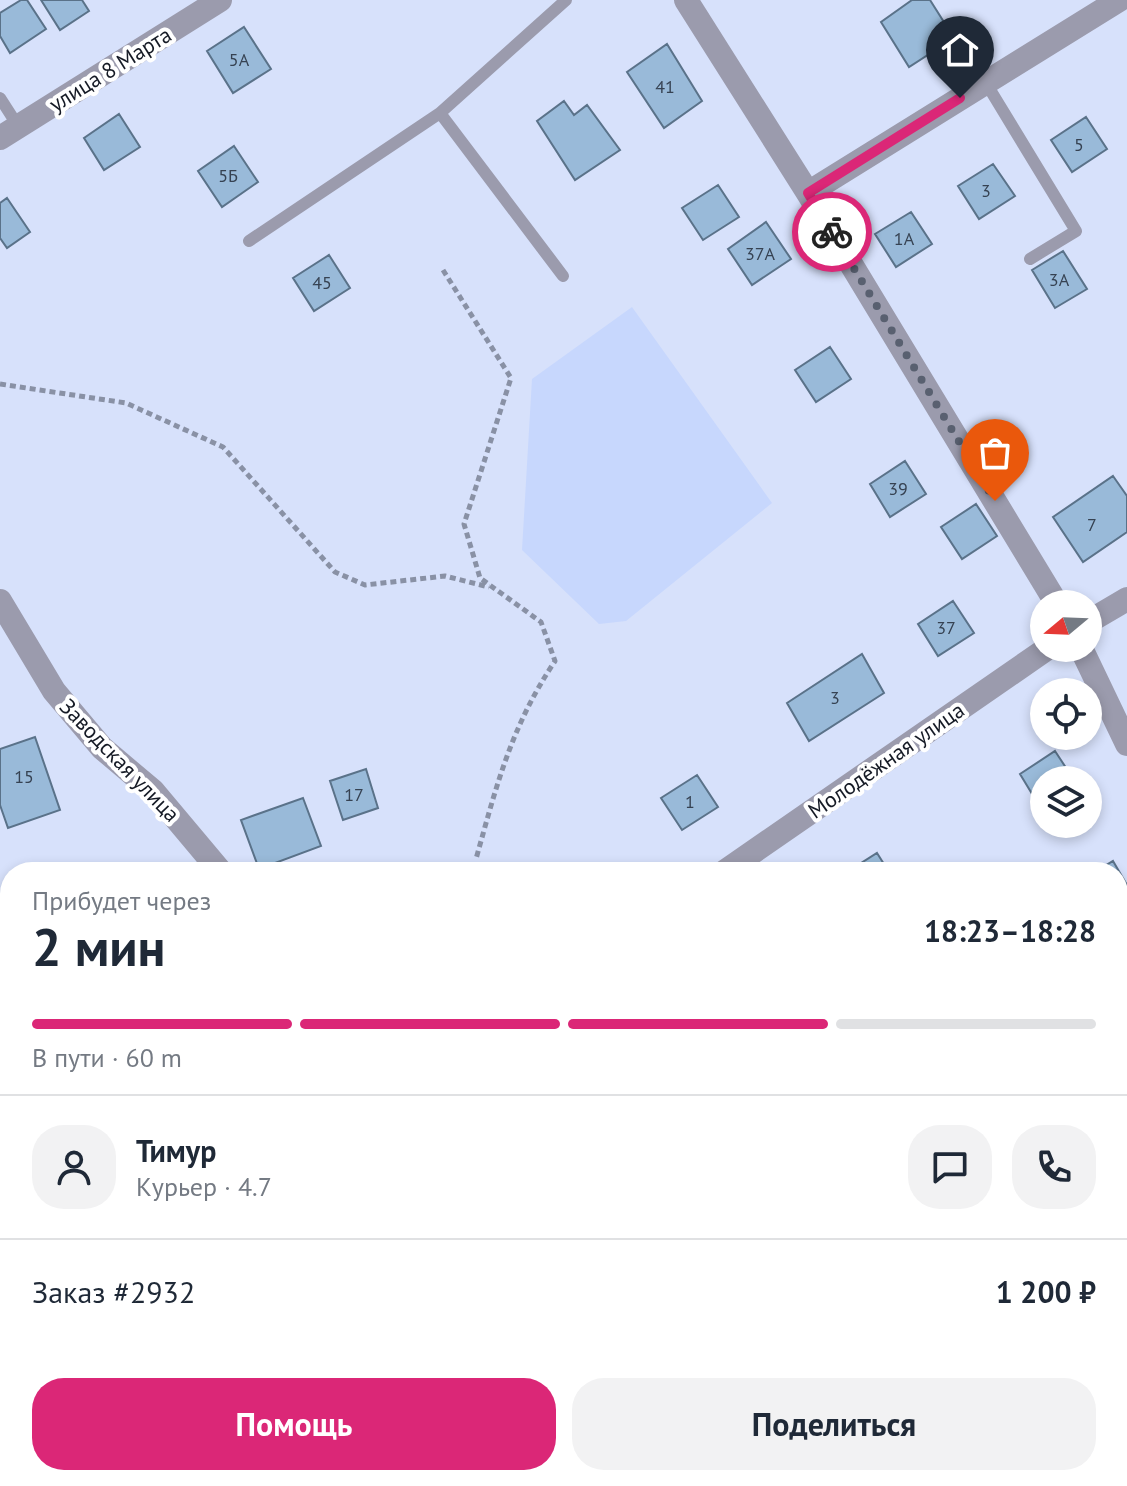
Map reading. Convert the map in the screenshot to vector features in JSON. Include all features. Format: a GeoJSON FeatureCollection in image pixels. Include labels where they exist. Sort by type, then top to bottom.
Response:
{"type":"FeatureCollection","features":[{"type":"Feature","properties":{"kind":"street","name":"улица 8 Марта"},"geometry":{"type":"LineString","coordinates":[[9,132],[220,0]]}},
{"type":"Feature","properties":{"kind":"street"},"geometry":{"type":"LineString","coordinates":[[686,0],[808,193],[1049,590]]}},
{"type":"Feature","properties":{"kind":"street"},"geometry":{"type":"LineString","coordinates":[[808,193],[1119,0]]}},
{"type":"Feature","properties":{"kind":"street"},"geometry":{"type":"LineString","coordinates":[[1102,614],[1127,599]]}},
{"type":"Feature","properties":{"kind":"street","name":"Заводская улица"},"geometry":{"type":"LineString","coordinates":[[0,601],[54,691],[102,748],[153,791],[213,862]]}},
{"type":"Feature","properties":{"kind":"street","name":"Молодёжная улица"},"geometry":{"type":"LineString","coordinates":[[738,862],[1030,660]]}},
{"type":"Feature","properties":{"kind":"street"},"geometry":{"type":"LineString","coordinates":[[1088,662],[1127,744]]}},
{"type":"Feature","properties":{"kind":"lane"},"geometry":{"type":"LineString","coordinates":[[249,241],[440,113],[566,0]]}},
{"type":"Feature","properties":{"kind":"lane"},"geometry":{"type":"LineString","coordinates":[[986,83],[1076,231],[1030,259]]}},
{"type":"Feature","properties":{"kind":"lane"},"geometry":{"type":"LineString","coordinates":[[0,98],[9,132]]}},
{"type":"Feature","properties":{"kind":"lane"},"geometry":{"type":"LineString","coordinates":[[440,113],[563,276]]}},
{"type":"Feature","properties":{"kind":"path"},"geometry":{"type":"LineString","coordinates":[[443,270],[511,378],[464,524],[480,578],[541,622],[555,661],[527,703],[505,755],[476,859]]}},
{"type":"Feature","properties":{"kind":"path"},"geometry":{"type":"LineString","coordinates":[[0,384],[126,403],[223,447],[335,572],[365,585],[445,576],[494,588]]}},
{"type":"Feature","properties":{"kind":"shaded area"},"geometry":{"type":"Polygon","coordinates":[[[632,307],[772,503],[626,621],[599,624],[522,550],[532,379],[632,307]]]}},
{"type":"Feature","properties":{"kind":"building"},"geometry":{"type":"Polygon","coordinates":[[[21,0],[27,0],[46,29],[10,53],[0,36],[0,13],[21,0]]]}},
{"type":"Feature","properties":{"kind":"building"},"geometry":{"type":"Polygon","coordinates":[[[41,0],[82,0],[89,11],[60,30],[41,0]]]}},
{"type":"Feature","properties":{"kind":"building"},"geometry":{"type":"Polygon","coordinates":[[[912,0],[930,0],[954,38],[909,67],[881,22],[912,0]]]}},
{"type":"Feature","properties":{"kind":"building"},"geometry":{"type":"Polygon","coordinates":[[[244,27],[271,69],[233,93],[207,51],[244,27]]]}},
{"type":"Feature","properties":{"kind":"building"},"geometry":{"type":"Polygon","coordinates":[[[667,44],[702,101],[664,128],[627,72],[667,44]]]}},
{"type":"Feature","properties":{"kind":"building"},"geometry":{"type":"Polygon","coordinates":[[[564,101],[574,115],[587,105],[620,150],[575,180],[537,121],[564,101]]]}},
{"type":"Feature","properties":{"kind":"building"},"geometry":{"type":"Polygon","coordinates":[[[119,114],[140,147],[104,170],[84,138],[119,114]]]}},
{"type":"Feature","properties":{"kind":"building"},"geometry":{"type":"Polygon","coordinates":[[[1086,117],[1107,149],[1072,172],[1051,140],[1086,117]]]}},
{"type":"Feature","properties":{"kind":"building"},"geometry":{"type":"Polygon","coordinates":[[[234,146],[258,182],[222,207],[198,171],[234,146]]]}},
{"type":"Feature","properties":{"kind":"building"},"geometry":{"type":"Polygon","coordinates":[[[993,164],[1015,196],[979,219],[958,186],[993,164]]]}},
{"type":"Feature","properties":{"kind":"building"},"geometry":{"type":"Polygon","coordinates":[[[718,185],[739,217],[703,240],[682,208],[718,185]]]}},
{"type":"Feature","properties":{"kind":"building"},"geometry":{"type":"Polygon","coordinates":[[[7,198],[30,232],[7,248],[0,238],[0,203],[7,198]]]}},
{"type":"Feature","properties":{"kind":"building"},"geometry":{"type":"Polygon","coordinates":[[[911,212],[932,244],[896,267],[875,234],[911,212]]]}},
{"type":"Feature","properties":{"kind":"building"},"geometry":{"type":"Polygon","coordinates":[[[766,222],[791,259],[752,285],[728,249],[766,222]]]}},
{"type":"Feature","properties":{"kind":"building"},"geometry":{"type":"Polygon","coordinates":[[[1063,251],[1087,289],[1055,308],[1032,270],[1063,251]]]}},
{"type":"Feature","properties":{"kind":"building"},"geometry":{"type":"Polygon","coordinates":[[[329,255],[350,288],[314,311],[293,278],[329,255]]]}},
{"type":"Feature","properties":{"kind":"building"},"geometry":{"type":"Polygon","coordinates":[[[830,347],[851,379],[816,402],[795,370],[830,347]]]}},
{"type":"Feature","properties":{"kind":"building"},"geometry":{"type":"Polygon","coordinates":[[[905,461],[926,494],[890,517],[870,484],[905,461]]]}},
{"type":"Feature","properties":{"kind":"building"},"geometry":{"type":"Polygon","coordinates":[[[1113,476],[1127,496],[1127,532],[1083,562],[1053,517],[1113,476]]]}},
{"type":"Feature","properties":{"kind":"building"},"geometry":{"type":"Polygon","coordinates":[[[976,504],[997,536],[962,559],[941,527],[976,504]]]}},
{"type":"Feature","properties":{"kind":"building"},"geometry":{"type":"Polygon","coordinates":[[[953,601],[974,633],[938,656],[918,624],[953,601]]]}},
{"type":"Feature","properties":{"kind":"building"},"geometry":{"type":"Polygon","coordinates":[[[862,654],[884,693],[809,741],[787,703],[862,654]]]}},
{"type":"Feature","properties":{"kind":"building"},"geometry":{"type":"Polygon","coordinates":[[[35,737],[60,810],[8,828],[0,805],[0,749],[35,737]]]}},
{"type":"Feature","properties":{"kind":"building"},"geometry":{"type":"Polygon","coordinates":[[[1055,751],[1065,766],[1032,766],[1055,751]]]}},
{"type":"Feature","properties":{"kind":"building"},"geometry":{"type":"Polygon","coordinates":[[[1030,767],[1030,790],[1020,774],[1030,767]]]}},
{"type":"Feature","properties":{"kind":"building"},"geometry":{"type":"Polygon","coordinates":[[[366,769],[378,808],[343,820],[330,781],[366,769]]]}},
{"type":"Feature","properties":{"kind":"building"},"geometry":{"type":"Polygon","coordinates":[[[697,775],[718,807],[682,830],[661,798],[697,775]]]}},
{"type":"Feature","properties":{"kind":"building"},"geometry":{"type":"Polygon","coordinates":[[[303,798],[321,846],[278,862],[256,862],[241,820],[303,798]]]}},
{"type":"Feature","properties":{"kind":"building"},"geometry":{"type":"Polygon","coordinates":[[[877,853],[883,862],[863,862],[877,853]]]}},
{"type":"Feature","properties":{"kind":"way so far"},"geometry":{"type":"LineString","coordinates":[[832,232],[995,501]]}},
{"type":"Feature","properties":{"kind":"route"},"geometry":{"type":"LineString","coordinates":[[832,232],[808,193],[960,98]]}}]}
